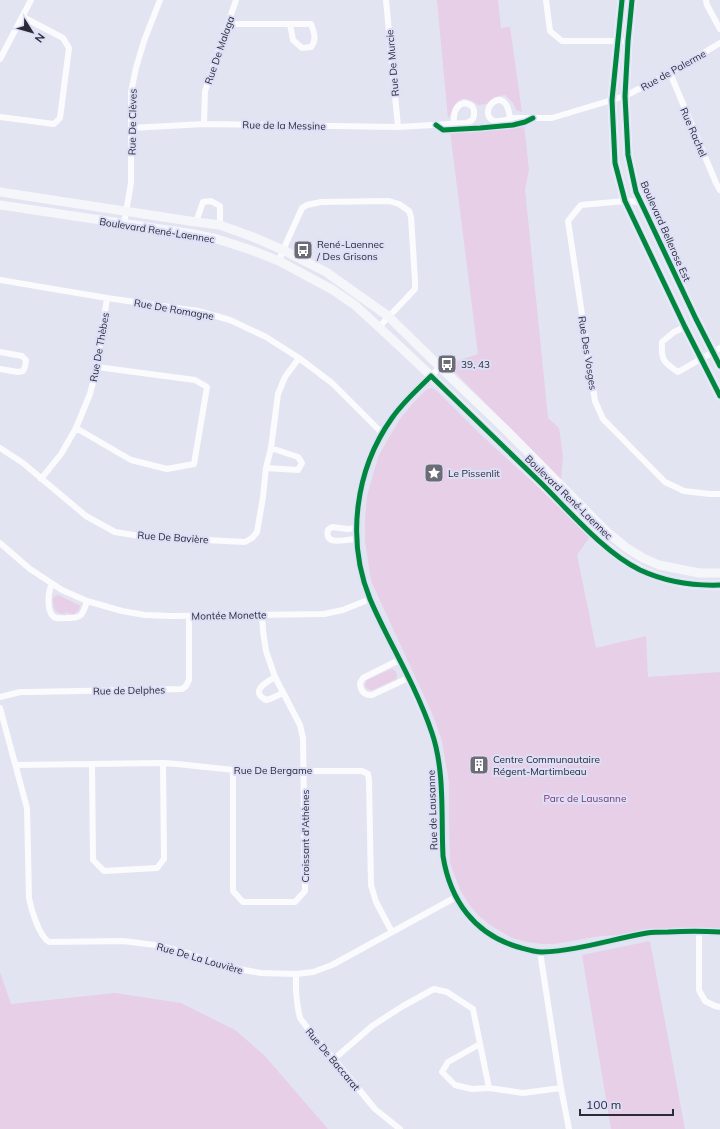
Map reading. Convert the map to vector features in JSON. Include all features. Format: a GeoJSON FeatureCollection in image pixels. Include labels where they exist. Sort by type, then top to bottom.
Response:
{"type":"FeatureCollection","features":[{"type":"Feature","properties":{"kind":"street"},"geometry":{"type":"LineString","coordinates":[[0,59],[31,0]]}},
{"type":"Feature","properties":{"kind":"street","name":"Rue De Clèves"},"geometry":{"type":"LineString","coordinates":[[124,224],[131,183],[131,92],[134,74],[144,41],[160,0]]}},
{"type":"Feature","properties":{"kind":"street","name":"Rue De Malaga"},"geometry":{"type":"LineString","coordinates":[[204,124],[205,91],[236,0]]}},
{"type":"Feature","properties":{"kind":"street","name":"Rue De Murcie"},"geometry":{"type":"LineString","coordinates":[[386,0],[398,127]]}},
{"type":"Feature","properties":{"kind":"street"},"geometry":{"type":"LineString","coordinates":[[546,0],[550,31],[562,41],[628,41]]}},
{"type":"Feature","properties":{"kind":"street"},"geometry":{"type":"LineString","coordinates":[[622,0],[612,100],[615,162],[625,201],[685,327],[720,396]]}},
{"type":"Feature","properties":{"kind":"street","name":"Boulevard Bellerose Est"},"geometry":{"type":"LineString","coordinates":[[632,0],[624,96],[628,155],[636,192],[696,319],[717,350],[720,366]]}},
{"type":"Feature","properties":{"kind":"street"},"geometry":{"type":"LineString","coordinates":[[706,0],[707,5],[720,29]]}},
{"type":"Feature","properties":{"kind":"street"},"geometry":{"type":"LineString","coordinates":[[0,117],[54,124],[60,118],[69,48],[63,38],[23,17]]}},
{"type":"Feature","properties":{"kind":"street"},"geometry":{"type":"LineString","coordinates":[[228,24],[290,24],[311,24],[315,34],[314,43],[311,47],[302,48],[293,40],[290,24]]}},
{"type":"Feature","properties":{"kind":"street","name":"Rue de Palerme"},"geometry":{"type":"LineString","coordinates":[[510,119],[552,118],[624,96],[670,73],[720,43]]}},
{"type":"Feature","properties":{"kind":"street","name":"Rue Rachel"},"geometry":{"type":"LineString","coordinates":[[670,73],[720,190]]}},
{"type":"Feature","properties":{"kind":"street","name":"Rue de la Messine"},"geometry":{"type":"LineString","coordinates":[[131,128],[204,124],[398,127],[454,124]]}},
{"type":"Feature","properties":{"kind":"street","name":"Boulevard René-Laennec"},"geometry":{"type":"LineString","coordinates":[[0,192],[220,225],[283,250],[326,272],[388,316],[506,430],[607,532],[627,548],[643,558],[659,564],[699,573],[720,573]]}},
{"type":"Feature","properties":{"kind":"street","name":"Boulevard René-Laennec"},"geometry":{"type":"LineString","coordinates":[[196,222],[203,202],[211,200],[220,206],[220,225]]}},
{"type":"Feature","properties":{"kind":"street"},"geometry":{"type":"LineString","coordinates":[[279,260],[302,208],[307,205],[321,202],[370,201],[389,201],[399,204],[409,211],[411,217],[415,289],[379,327]]}},
{"type":"Feature","properties":{"kind":"street","name":"Rue Des Vosges"},"geometry":{"type":"LineString","coordinates":[[641,202],[625,201],[581,205],[568,221],[595,401],[603,419],[665,482],[684,491],[720,494]]}},
{"type":"Feature","properties":{"kind":"street","name":"Boulevard René-Laennec"},"geometry":{"type":"LineString","coordinates":[[0,204],[217,239],[279,260],[333,290],[356,306],[431,376],[592,534],[625,561],[641,570],[666,580],[701,586],[720,585]]}},
{"type":"Feature","properties":{"kind":"street","name":"Rue De Romagne"},"geometry":{"type":"LineString","coordinates":[[0,280],[107,298],[198,311],[230,320],[266,337],[299,358],[332,383],[382,433]]}},
{"type":"Feature","properties":{"kind":"street","name":"Rue De Thèbes"},"geometry":{"type":"LineString","coordinates":[[41,479],[60,454],[76,428],[90,394],[97,367],[107,298]]}},
{"type":"Feature","properties":{"kind":"street"},"geometry":{"type":"LineString","coordinates":[[685,327],[674,332],[662,342],[662,355],[668,366],[678,372],[717,350]]}},
{"type":"Feature","properties":{"kind":"street"},"geometry":{"type":"LineString","coordinates":[[0,352],[22,356],[26,360],[23,371],[18,372],[0,369]]}},
{"type":"Feature","properties":{"kind":"street","name":"Rue De Bavière"},"geometry":{"type":"LineString","coordinates":[[0,448],[23,463],[86,516],[115,532],[146,537],[245,542],[252,538],[257,532],[266,468],[271,448],[278,394],[285,377],[299,358]]}},
{"type":"Feature","properties":{"kind":"street"},"geometry":{"type":"LineString","coordinates":[[76,428],[131,460],[167,469],[194,464],[207,387],[195,380],[97,367]]}},
{"type":"Feature","properties":{"kind":"street","name":"Rue de Lausanne"},"geometry":{"type":"LineString","coordinates":[[440,367],[400,407],[382,433],[370,457],[361,486],[357,514],[356,539],[361,570],[370,599],[428,723],[436,749],[441,777],[443,856],[448,879],[456,897],[474,922],[495,938],[513,946],[540,952],[557,951],[648,933],[699,931],[720,932]]}},
{"type":"Feature","properties":{"kind":"street"},"geometry":{"type":"LineString","coordinates":[[266,468],[298,470],[302,463],[298,456],[271,448]]}},
{"type":"Feature","properties":{"kind":"street"},"geometry":{"type":"LineString","coordinates":[[356,528],[347,529],[332,527],[328,529],[327,533],[328,537],[332,541],[356,539]]}},
{"type":"Feature","properties":{"kind":"street","name":"Montée Monette"},"geometry":{"type":"LineString","coordinates":[[0,543],[30,569],[52,584],[88,601],[136,614],[189,616],[329,613],[343,610],[370,599]]}},
{"type":"Feature","properties":{"kind":"street"},"geometry":{"type":"LineString","coordinates":[[52,584],[49,591],[48,601],[50,612],[55,617],[78,617],[82,614],[88,601]]}},
{"type":"Feature","properties":{"kind":"street","name":"Croissant d'Athènes"},"geometry":{"type":"LineString","coordinates":[[233,771],[233,891],[243,902],[295,902],[305,891],[304,770],[302,731],[275,677],[264,645],[262,614]]}},
{"type":"Feature","properties":{"kind":"street","name":"Rue de Delphes"},"geometry":{"type":"LineString","coordinates":[[0,697],[20,692],[182,689],[186,686],[189,680],[189,616]]}},
{"type":"Feature","properties":{"kind":"street"},"geometry":{"type":"LineString","coordinates":[[399,660],[363,678],[360,683],[361,688],[366,694],[372,695],[408,678]]}},
{"type":"Feature","properties":{"kind":"street"},"geometry":{"type":"LineString","coordinates":[[275,677],[262,685],[259,692],[260,695],[266,700],[270,700],[283,693]]}},
{"type":"Feature","properties":{"kind":"street","name":"Rue De La Louvière"},"geometry":{"type":"LineString","coordinates":[[0,708],[27,808],[29,898],[42,934],[46,940],[52,942],[123,941],[140,943],[184,952],[239,970],[296,974],[312,972],[325,968],[456,897]]}},
{"type":"Feature","properties":{"kind":"street"},"geometry":{"type":"LineString","coordinates":[[92,764],[93,860],[104,871],[158,868],[164,859],[163,763]]}},
{"type":"Feature","properties":{"kind":"street","name":"Rue De Bergame"},"geometry":{"type":"LineString","coordinates":[[16,765],[163,763],[233,771],[362,771],[368,774],[369,781],[371,885],[376,902],[392,932]]}},
{"type":"Feature","properties":{"kind":"street"},"geometry":{"type":"LineString","coordinates":[[699,931],[699,990],[704,1001],[720,1007]]}},
{"type":"Feature","properties":{"kind":"street"},"geometry":{"type":"LineString","coordinates":[[540,952],[561,1088],[569,1129]]}},
{"type":"Feature","properties":{"kind":"street","name":"Rue De Baccarat"},"geometry":{"type":"LineString","coordinates":[[296,974],[296,992],[300,1018],[375,1109],[400,1129]]}},
{"type":"Feature","properties":{"kind":"street"},"geometry":{"type":"LineString","coordinates":[[334,1059],[372,1026],[403,1006],[434,989],[447,992],[473,1009],[489,1088]]}},
{"type":"Feature","properties":{"kind":"street"},"geometry":{"type":"LineString","coordinates":[[480,1044],[448,1062],[442,1072],[455,1086],[472,1089],[489,1088],[523,1093],[561,1088]]}},
{"type":"Feature","properties":{"kind":"green space"},"geometry":{"type":"Polygon","coordinates":[[[437,0],[498,0],[501,28],[510,27],[522,112],[516,110],[513,103],[505,95],[495,97],[487,104],[478,105],[466,99],[459,100],[448,118],[437,0]]]}},
{"type":"Feature","properties":{"kind":"green space"},"geometry":{"type":"Polygon","coordinates":[[[524,124],[529,170],[525,189],[548,418],[559,428],[563,456],[561,480],[447,364],[478,354],[450,131],[524,124]]]}},
{"type":"Feature","properties":{"kind":"green space","name":"Parc de Lausanne"},"geometry":{"type":"Polygon","coordinates":[[[432,388],[436,390],[479,433],[592,534],[577,555],[596,648],[646,636],[648,677],[720,672],[720,932],[699,931],[601,936],[554,944],[527,942],[512,938],[490,925],[471,907],[460,890],[450,863],[449,782],[442,741],[432,713],[371,581],[365,541],[367,496],[379,455],[400,419],[427,389],[432,388]]]}},
{"type":"Feature","properties":{"kind":"green space"},"geometry":{"type":"Polygon","coordinates":[[[58,595],[79,605],[79,610],[74,614],[67,613],[65,611],[65,614],[57,612],[53,605],[53,599],[58,595]]]}},
{"type":"Feature","properties":{"kind":"green space"},"geometry":{"type":"Polygon","coordinates":[[[391,669],[396,672],[396,679],[373,690],[366,688],[365,684],[367,680],[391,669]]]}},
{"type":"Feature","properties":{"kind":"green space"},"geometry":{"type":"Polygon","coordinates":[[[650,941],[685,1129],[611,1129],[582,955],[650,941]]]}},
{"type":"Feature","properties":{"kind":"green space"},"geometry":{"type":"Polygon","coordinates":[[[0,972],[11,1004],[115,993],[181,1003],[235,1030],[264,1055],[328,1129],[0,1129],[0,972]]]}},
{"type":"Feature","properties":{"kind":"cycle path"},"geometry":{"type":"LineString","coordinates":[[622,0],[612,100],[615,163],[625,201],[685,327],[720,396]]}},
{"type":"Feature","properties":{"kind":"cycle path"},"geometry":{"type":"LineString","coordinates":[[632,0],[625,96],[628,155],[636,192],[720,366]]}},
{"type":"Feature","properties":{"kind":"cycle path"},"geometry":{"type":"LineString","coordinates":[[436,125],[443,130],[480,128],[513,125],[533,118]]}},
{"type":"Feature","properties":{"kind":"cycle path"},"geometry":{"type":"LineString","coordinates":[[720,585],[689,584],[660,578],[640,570],[614,553],[588,531],[431,376],[396,412],[379,438],[362,483],[358,506],[357,530],[358,553],[363,576],[372,604],[417,696],[432,733],[441,778],[443,856],[446,872],[458,901],[467,913],[477,924],[502,941],[539,952],[568,949],[650,933],[688,931],[720,932]]}},
{"type":"Feature","properties":{"kind":"place","name":"René-Laennec / Des Grisons"},"geometry":{"type":"Point","coordinates":[303,250]}},
{"type":"Feature","properties":{"kind":"place","name":"39, 43"},"geometry":{"type":"Point","coordinates":[447,364]}},
{"type":"Feature","properties":{"kind":"place","name":"Le Pissenlit"},"geometry":{"type":"Point","coordinates":[434,473]}},
{"type":"Feature","properties":{"kind":"place","name":"Centre Communautaire Régent-Martimbeau"},"geometry":{"type":"Point","coordinates":[479,765]}}]}
